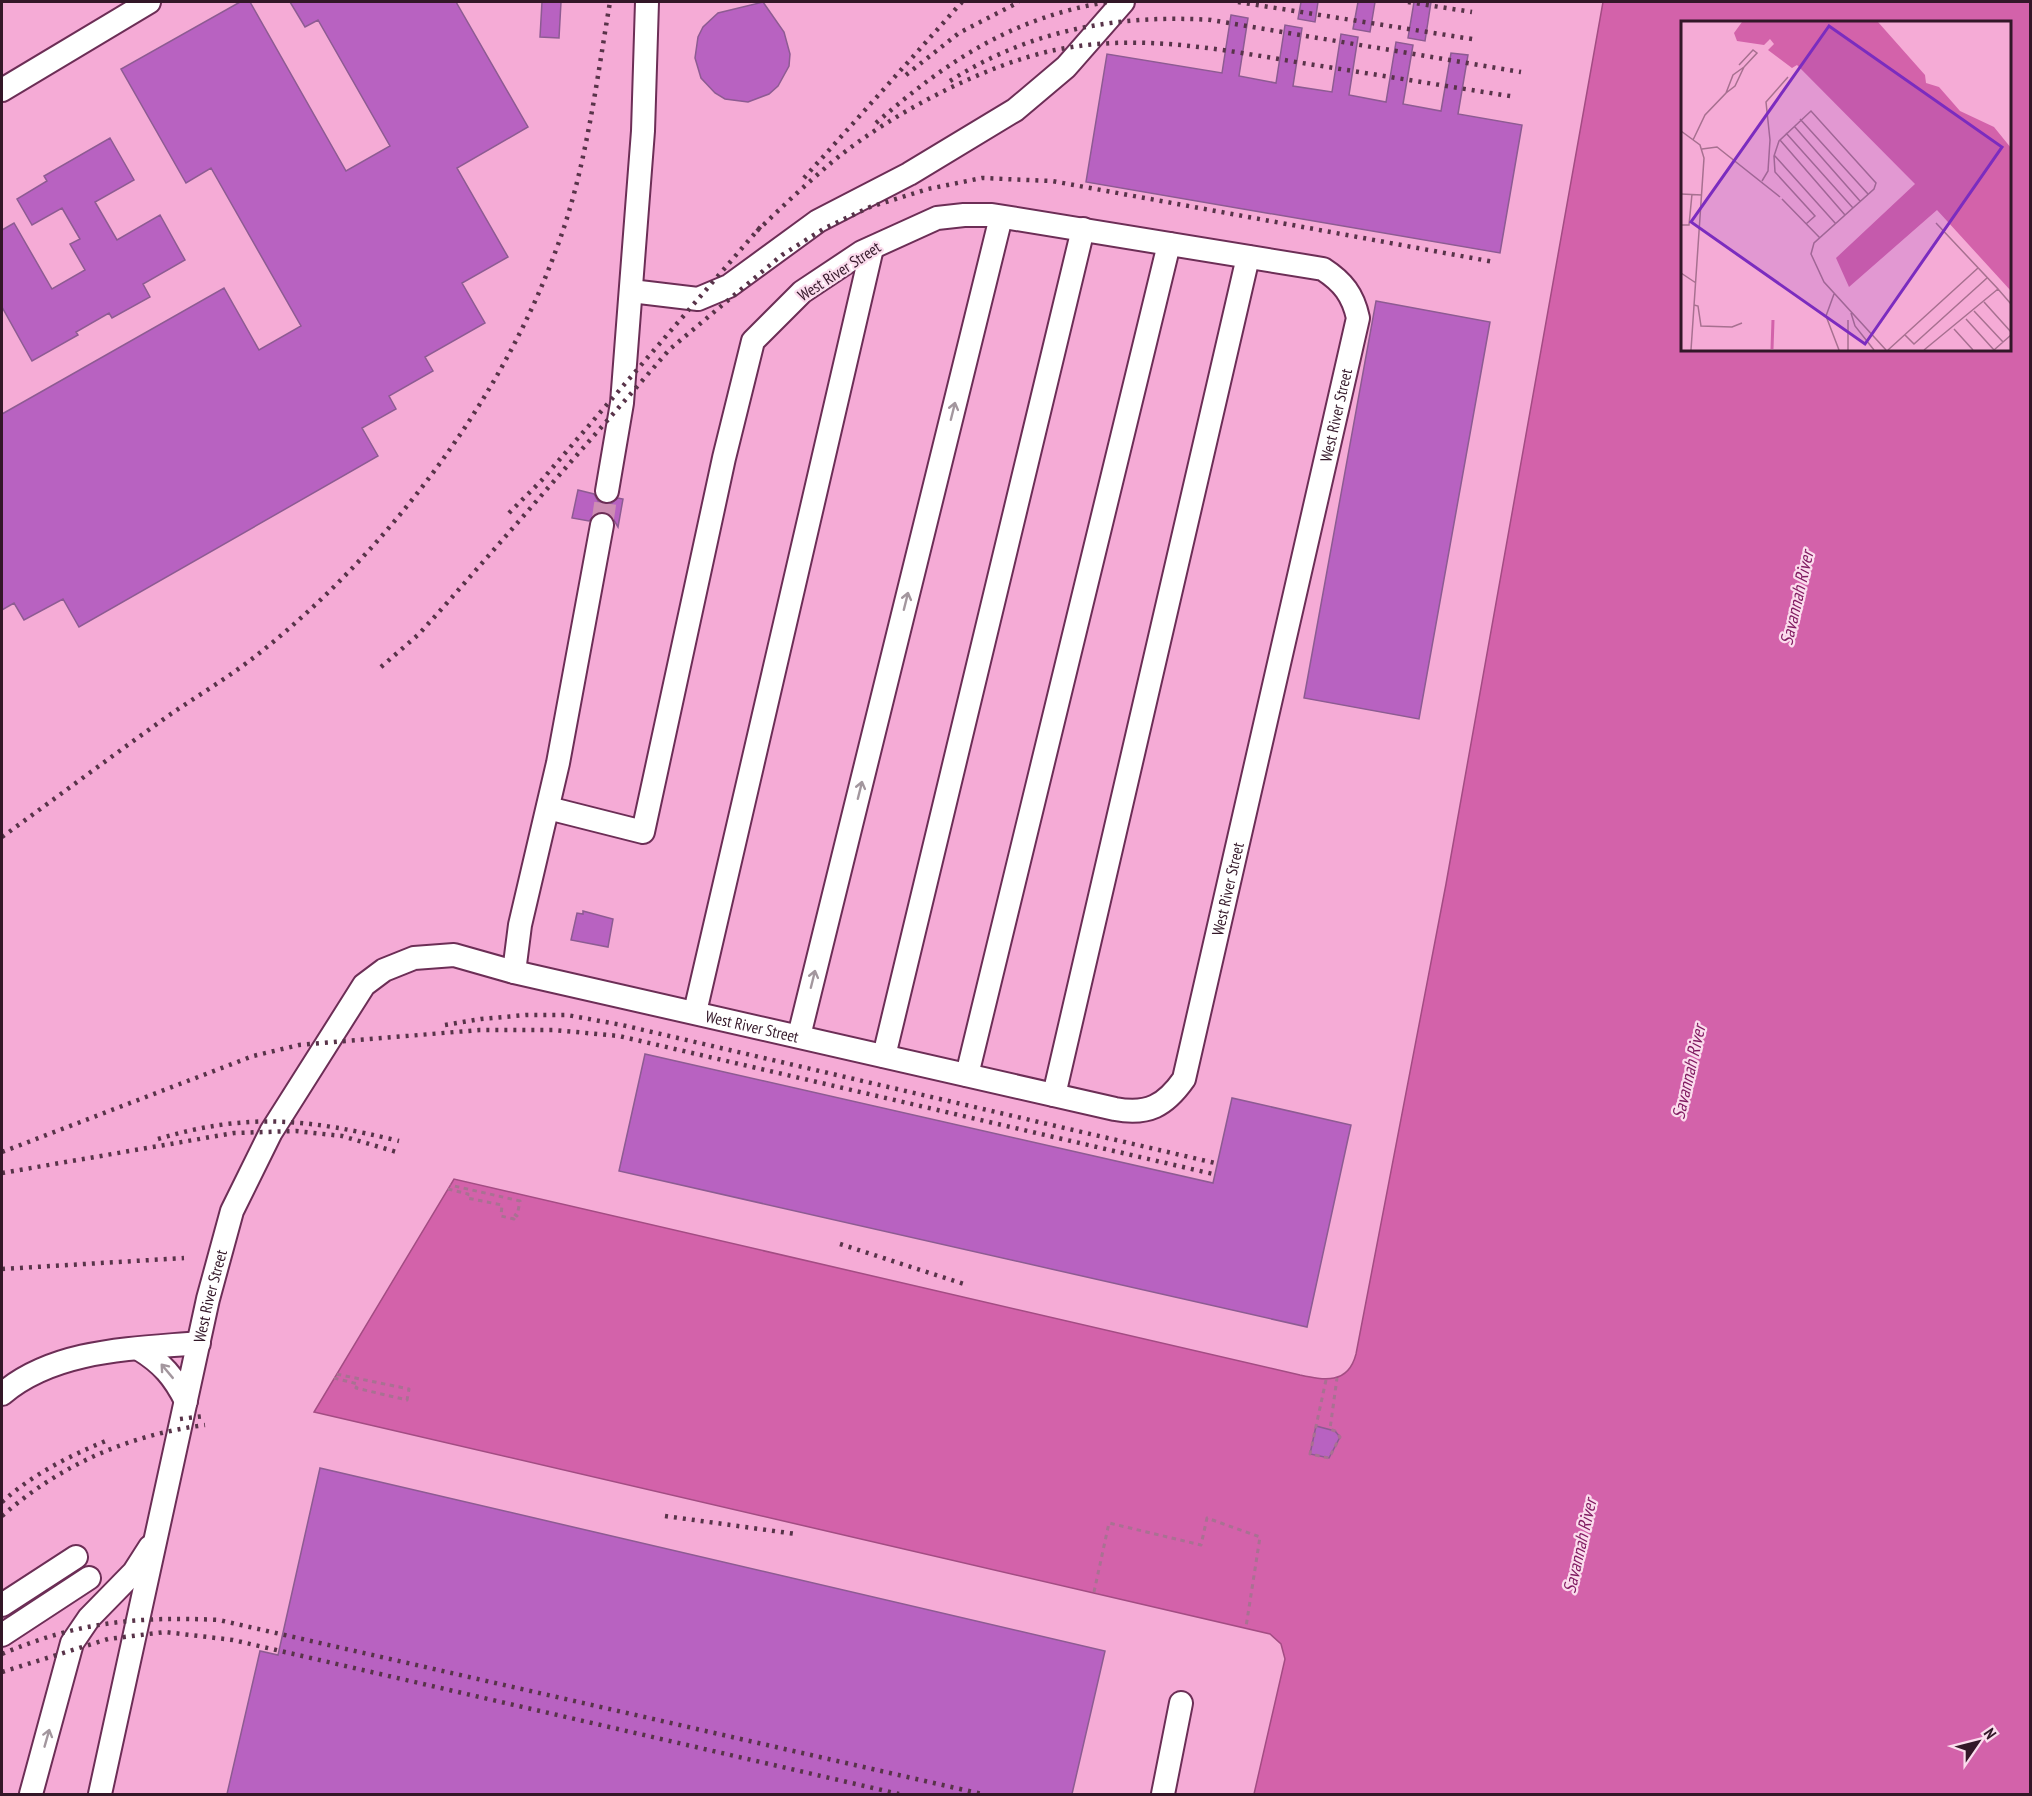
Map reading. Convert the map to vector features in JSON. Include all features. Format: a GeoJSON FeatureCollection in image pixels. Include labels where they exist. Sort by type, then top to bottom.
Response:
{"type":"FeatureCollection","features":[{"type":"Feature","properties":{"kind":"street"},"geometry":{"type":"LineString","coordinates":[[2,90],[149,2]]}},
{"type":"Feature","properties":{"kind":"street"},"geometry":{"type":"LineString","coordinates":[[607,491],[622,403],[643,131],[647,2]]}},
{"type":"Feature","properties":{"kind":"street"},"geometry":{"type":"LineString","coordinates":[[631,291],[698,298],[729,286],[818,221],[909,174],[1015,110],[1066,67],[1123,2]]}},
{"type":"Feature","properties":{"kind":"street","name":"West River Street"},"geometry":{"type":"LineString","coordinates":[[100,1794],[199,1343],[232,1211],[271,1132],[364,985],[384,970],[414,958],[454,955],[514,972],[1133,1113],[1151,1109],[1173,1094],[1184,1078],[1359,318],[1353,298],[1338,279],[1323,269],[1001,217],[964,214],[937,218],[872,248],[802,292],[753,341],[724,458],[643,832],[548,808]]}},
{"type":"Feature","properties":{"kind":"street"},"geometry":{"type":"LineString","coordinates":[[799,1036],[1001,217]]}},
{"type":"Feature","properties":{"kind":"street"},"geometry":{"type":"LineString","coordinates":[[884,1056],[1083,230]]}},
{"type":"Feature","properties":{"kind":"street"},"geometry":{"type":"LineString","coordinates":[[966,1075],[1169,244]]}},
{"type":"Feature","properties":{"kind":"street"},"geometry":{"type":"LineString","coordinates":[[694,1012],[872,248]]}},
{"type":"Feature","properties":{"kind":"street"},"geometry":{"type":"LineString","coordinates":[[1054,1095],[1248,257]]}},
{"type":"Feature","properties":{"kind":"street"},"geometry":{"type":"LineString","coordinates":[[514,972],[519,926],[548,808],[584,630],[602,525]]}},
{"type":"Feature","properties":{"kind":"street"},"geometry":{"type":"LineString","coordinates":[[2,1394],[34,1372],[65,1360],[199,1343]]}},
{"type":"Feature","properties":{"kind":"street"},"geometry":{"type":"LineString","coordinates":[[140,1349],[160,1362],[176,1380],[186,1401]]}},
{"type":"Feature","properties":{"kind":"street"},"geometry":{"type":"LineString","coordinates":[[31,1794],[72,1643],[89,1618],[134,1572],[156,1538]]}},
{"type":"Feature","properties":{"kind":"street"},"geometry":{"type":"LineString","coordinates":[[2,1605],[83,1568]]}},
{"type":"Feature","properties":{"kind":"street"},"geometry":{"type":"LineString","coordinates":[[2,1620],[83,1568]]}},
{"type":"Feature","properties":{"kind":"street"},"geometry":{"type":"LineString","coordinates":[[2,1635],[83,1568]]}},
{"type":"Feature","properties":{"kind":"street"},"geometry":{"type":"LineString","coordinates":[[1163,1794],[1181,1703]]}},
{"type":"Feature","properties":{"kind":"path"},"geometry":{"type":"LineString","coordinates":[[449,1187],[520,1201],[517,1216],[514,1214],[514,1219],[501,1216],[502,1205],[467,1198],[468,1194],[449,1187]]}},
{"type":"Feature","properties":{"kind":"path"},"geometry":{"type":"LineString","coordinates":[[335,1376],[409,1389],[407,1400],[356,1388],[358,1384],[335,1376]]}},
{"type":"Feature","properties":{"kind":"path"},"geometry":{"type":"LineString","coordinates":[[1326,1380],[1310,1454],[1329,1458],[1340,1437],[1335,1431],[1329,1429],[1337,1378]]}},
{"type":"Feature","properties":{"kind":"path"},"geometry":{"type":"LineString","coordinates":[[1094,1592],[1109,1523],[1201,1545],[1207,1518],[1260,1537],[1246,1627]]}},
{"type":"Feature","properties":{"kind":"water","name":"Savannah River"},"geometry":{"type":"Polygon","coordinates":[[[1603,2],[2030,2],[2030,1794],[1254,1794],[1285,1659],[1281,1644],[1270,1634],[314,1412],[454,1179],[1300,1375],[1326,1379],[1341,1376],[1352,1364],[1356,1354],[1446,884],[1603,2]]]}},
{"type":"Feature","properties":{"kind":"building"},"geometry":{"type":"Polygon","coordinates":[[[240,2],[250,2],[346,171],[390,146],[318,20],[305,27],[290,2],[456,2],[528,127],[457,168],[508,257],[462,283],[485,323],[425,357],[433,371],[389,396],[396,409],[362,428],[378,456],[79,627],[63,599],[24,620],[14,603],[2,610],[2,414],[224,288],[259,350],[301,326],[211,168],[186,183],[121,69],[240,2]]]}},
{"type":"Feature","properties":{"kind":"building"},"geometry":{"type":"Polygon","coordinates":[[[542,2],[561,2],[559,38],[540,37],[542,2]]]}},
{"type":"Feature","properties":{"kind":"building"},"geometry":{"type":"Polygon","coordinates":[[[763,2],[784,32],[790,54],[789,66],[778,86],[769,94],[748,102],[725,99],[715,93],[701,78],[695,58],[698,37],[703,27],[718,13],[763,2]]]}},
{"type":"Feature","properties":{"kind":"building"},"geometry":{"type":"Polygon","coordinates":[[[1301,2],[1318,2],[1315,22],[1298,19],[1301,2]]]}},
{"type":"Feature","properties":{"kind":"building"},"geometry":{"type":"Polygon","coordinates":[[[1358,2],[1375,2],[1370,32],[1353,29],[1358,2]]]}},
{"type":"Feature","properties":{"kind":"building"},"geometry":{"type":"Polygon","coordinates":[[[1414,2],[1431,2],[1425,41],[1408,38],[1414,2]]]}},
{"type":"Feature","properties":{"kind":"building"},"geometry":{"type":"Polygon","coordinates":[[[1231,15],[1248,18],[1239,76],[1276,83],[1285,25],[1302,28],[1293,86],[1332,92],[1341,34],[1358,37],[1349,95],[1386,102],[1396,42],[1413,45],[1403,104],[1441,111],[1451,53],[1468,55],[1458,114],[1522,125],[1500,253],[1086,182],[1107,54],[1222,73],[1231,15]]]}},
{"type":"Feature","properties":{"kind":"building"},"geometry":{"type":"Polygon","coordinates":[[[110,138],[134,180],[95,202],[117,240],[160,215],[185,260],[143,284],[150,297],[112,318],[109,313],[76,332],[78,335],[32,361],[2,307],[2,230],[14,223],[52,289],[85,270],[70,244],[80,239],[62,208],[32,225],[17,199],[47,181],[44,176],[110,138]]]}},
{"type":"Feature","properties":{"kind":"building"},"geometry":{"type":"Polygon","coordinates":[[[1376,301],[1490,322],[1419,719],[1304,698],[1376,301]]]}},
{"type":"Feature","properties":{"kind":"building"},"geometry":{"type":"Polygon","coordinates":[[[578,490],[594,494],[598,501],[604,504],[612,503],[618,498],[623,499],[618,527],[611,515],[605,512],[597,513],[589,521],[572,518],[578,490]]]}},
{"type":"Feature","properties":{"kind":"building"},"geometry":{"type":"Polygon","coordinates":[[[583,911],[613,919],[608,947],[571,940],[577,913],[583,914],[583,911]]]}},
{"type":"Feature","properties":{"kind":"building"},"geometry":{"type":"Polygon","coordinates":[[[645,1054],[1213,1183],[1232,1098],[1351,1125],[1307,1327],[619,1171],[645,1054]]]}},
{"type":"Feature","properties":{"kind":"building"},"geometry":{"type":"Polygon","coordinates":[[[1316,1426],[1335,1431],[1340,1437],[1329,1458],[1310,1454],[1316,1426]]]}},
{"type":"Feature","properties":{"kind":"building"},"geometry":{"type":"Polygon","coordinates":[[[320,1468],[1105,1651],[1072,1794],[227,1794],[260,1651],[278,1655],[320,1468]]]}},
{"type":"Feature","properties":{"kind":"tunnel"},"geometry":{"type":"LineString","coordinates":[[602,525],[607,491]]}},
{"type":"Feature","properties":{"kind":"railway"},"geometry":{"type":"LineString","coordinates":[[2,837],[168,716],[257,655],[304,615],[350,571],[434,472],[471,419],[504,364],[532,307],[556,250],[583,158],[610,2]]}},
{"type":"Feature","properties":{"kind":"railway"},"geometry":{"type":"LineString","coordinates":[[804,178],[962,2]]}},
{"type":"Feature","properties":{"kind":"railway"},"geometry":{"type":"LineString","coordinates":[[906,75],[959,33],[1019,2]]}},
{"type":"Feature","properties":{"kind":"railway"},"geometry":{"type":"LineString","coordinates":[[876,123],[929,80],[983,45],[1042,19],[1108,2]]}},
{"type":"Feature","properties":{"kind":"railway"},"geometry":{"type":"LineString","coordinates":[[1238,2],[1478,40]]}},
{"type":"Feature","properties":{"kind":"railway"},"geometry":{"type":"LineString","coordinates":[[1408,2],[1472,12]]}},
{"type":"Feature","properties":{"kind":"railway"},"geometry":{"type":"LineString","coordinates":[[950,81],[980,63],[1043,38],[1109,23],[1177,19],[1211,20],[1521,72]]}},
{"type":"Feature","properties":{"kind":"railway"},"geometry":{"type":"LineString","coordinates":[[757,231],[837,158],[885,124],[970,79],[1028,57],[1055,50],[1117,43],[1209,48],[1516,97]]}},
{"type":"Feature","properties":{"kind":"railway"},"geometry":{"type":"LineString","coordinates":[[381,667],[419,634],[670,349],[782,255],[825,228],[870,207],[928,189],[982,178],[1052,181],[1494,262]]}},
{"type":"Feature","properties":{"kind":"railway"},"geometry":{"type":"LineString","coordinates":[[509,513],[541,481],[762,225]]}},
{"type":"Feature","properties":{"kind":"railway"},"geometry":{"type":"LineString","coordinates":[[445,1025],[526,1015],[567,1015],[622,1025],[1215,1163]]}},
{"type":"Feature","properties":{"kind":"railway"},"geometry":{"type":"LineString","coordinates":[[2,1152],[253,1056],[299,1045],[479,1030],[554,1030],[619,1036],[1213,1174]]}},
{"type":"Feature","properties":{"kind":"railway"},"geometry":{"type":"LineString","coordinates":[[158,1139],[221,1125],[278,1122],[336,1128],[399,1141]]}},
{"type":"Feature","properties":{"kind":"railway"},"geometry":{"type":"LineString","coordinates":[[2,1173],[234,1133],[296,1131],[342,1136],[400,1153]]}},
{"type":"Feature","properties":{"kind":"railway"},"geometry":{"type":"LineString","coordinates":[[840,1244],[967,1285]]}},
{"type":"Feature","properties":{"kind":"railway"},"geometry":{"type":"LineString","coordinates":[[2,1269],[184,1258]]}},
{"type":"Feature","properties":{"kind":"railway"},"geometry":{"type":"LineString","coordinates":[[180,1419],[204,1416]]}},
{"type":"Feature","properties":{"kind":"railway"},"geometry":{"type":"LineString","coordinates":[[2,1516],[47,1482],[96,1455],[149,1436],[205,1425]]}},
{"type":"Feature","properties":{"kind":"railway"},"geometry":{"type":"LineString","coordinates":[[2,1502],[52,1466],[108,1440]]}},
{"type":"Feature","properties":{"kind":"railway"},"geometry":{"type":"LineString","coordinates":[[665,1516],[796,1534]]}},
{"type":"Feature","properties":{"kind":"railway"},"geometry":{"type":"LineString","coordinates":[[2,1654],[30,1643],[82,1628],[161,1619],[219,1620],[982,1794]]}},
{"type":"Feature","properties":{"kind":"railway"},"geometry":{"type":"LineString","coordinates":[[2,1672],[108,1639],[165,1632],[233,1640],[899,1794]]}}]}
